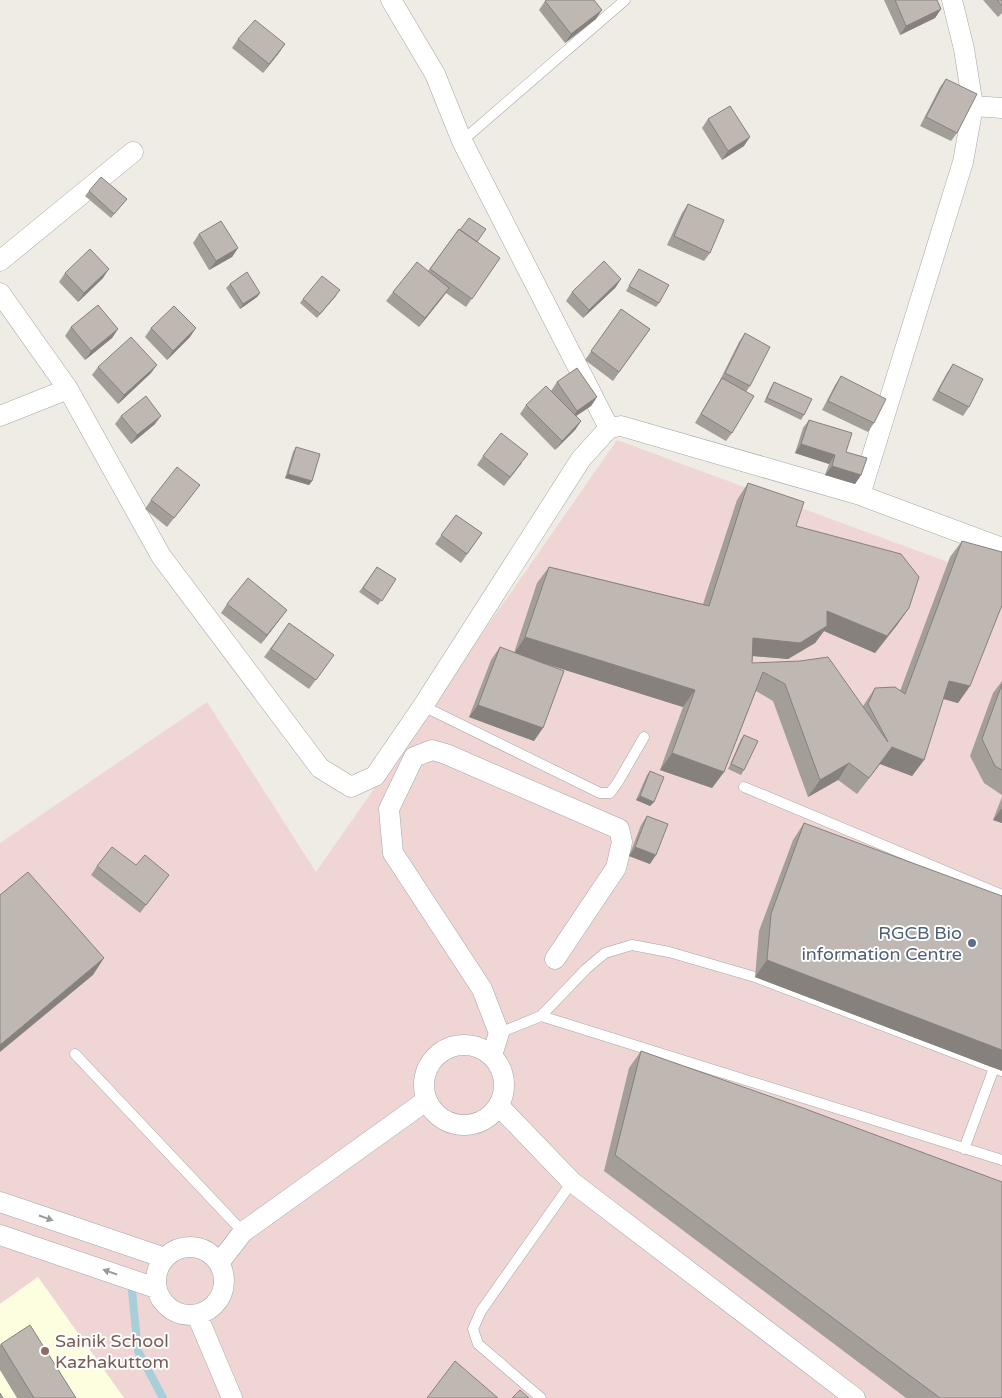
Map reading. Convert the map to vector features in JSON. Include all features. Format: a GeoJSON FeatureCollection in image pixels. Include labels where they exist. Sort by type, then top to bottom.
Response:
{"type":"FeatureCollection","features":[{"type":"Feature","properties":{"kind":"street"},"geometry":{"type":"LineString","coordinates":[[391,0],[435,74],[462,141],[609,428]]}},
{"type":"Feature","properties":{"kind":"street"},"geometry":{"type":"LineString","coordinates":[[860,495],[963,162],[973,106],[964,49],[952,0]]}},
{"type":"Feature","properties":{"kind":"street"},"geometry":{"type":"LineString","coordinates":[[973,106],[1002,108]]}},
{"type":"Feature","properties":{"kind":"street"},"geometry":{"type":"LineString","coordinates":[[0,261],[133,152]]}},
{"type":"Feature","properties":{"kind":"street"},"geometry":{"type":"LineString","coordinates":[[0,293],[68,389],[161,556],[320,768],[351,787],[375,776],[581,460],[609,428],[621,426],[860,495],[1002,548]]}},
{"type":"Feature","properties":{"kind":"street"},"geometry":{"type":"LineString","coordinates":[[0,416],[68,389]]}},
{"type":"Feature","properties":{"kind":"street"},"geometry":{"type":"LineString","coordinates":[[492,1055],[499,1033],[482,989],[393,852],[389,809],[414,757],[432,750],[446,754],[619,829],[622,842],[616,868],[555,959]]}},
{"type":"Feature","properties":{"kind":"street"},"geometry":{"type":"LineString","coordinates":[[468,1044],[480,1047],[492,1055],[500,1066],[504,1079],[504,1093],[499,1106],[491,1116],[480,1122],[467,1125],[455,1124],[443,1119],[433,1111],[427,1100],[424,1087],[425,1073],[441,1051],[454,1045],[468,1044]]}},
{"type":"Feature","properties":{"kind":"street"},"geometry":{"type":"LineString","coordinates":[[219,1263],[243,1232],[427,1100]]}},
{"type":"Feature","properties":{"kind":"street"},"geometry":{"type":"LineString","coordinates":[[499,1106],[572,1182],[855,1398]]}},
{"type":"Feature","properties":{"kind":"street"},"geometry":{"type":"LineString","coordinates":[[0,1202],[164,1258]]}},
{"type":"Feature","properties":{"kind":"street"},"geometry":{"type":"LineString","coordinates":[[0,1235],[156,1288]]}},
{"type":"Feature","properties":{"kind":"street"},"geometry":{"type":"LineString","coordinates":[[193,1247],[208,1252],[219,1263],[223,1273],[224,1284],[215,1304],[197,1314],[186,1315],[176,1313],[166,1307],[156,1288],[158,1267],[164,1258],[182,1248],[193,1247]]}},
{"type":"Feature","properties":{"kind":"street"},"geometry":{"type":"LineString","coordinates":[[197,1314],[232,1398]]}},
{"type":"Feature","properties":{"kind":"lane"},"geometry":{"type":"LineString","coordinates":[[462,141],[624,0]]}},
{"type":"Feature","properties":{"kind":"lane"},"geometry":{"type":"LineString","coordinates":[[422,706],[600,793],[610,793],[644,737]]}},
{"type":"Feature","properties":{"kind":"lane"},"geometry":{"type":"LineString","coordinates":[[744,787],[1002,894]]}},
{"type":"Feature","properties":{"kind":"lane"},"geometry":{"type":"LineString","coordinates":[[499,1033],[541,1016],[586,969],[605,953],[632,945],[669,952],[755,976],[998,1070],[964,1149]]}},
{"type":"Feature","properties":{"kind":"lane"},"geometry":{"type":"LineString","coordinates":[[541,1016],[1002,1160]]}},
{"type":"Feature","properties":{"kind":"lane"},"geometry":{"type":"LineString","coordinates":[[75,1054],[243,1232]]}},
{"type":"Feature","properties":{"kind":"lane"},"geometry":{"type":"LineString","coordinates":[[541,1398],[478,1344],[474,1329],[481,1311],[572,1182]]}},
{"type":"Feature","properties":{"kind":"shaded area"},"geometry":{"type":"Polygon","coordinates":[[[617,440],[1002,582],[1002,1398],[124,1398],[38,1277],[0,1304],[0,843],[207,702],[316,872],[617,440]]]}},
{"type":"Feature","properties":{"kind":"shaded area","name":"Sainik School Kazhakuttom"},"geometry":{"type":"Polygon","coordinates":[[[38,1277],[124,1398],[0,1398],[0,1304],[38,1277]]]}},
{"type":"Feature","properties":{"kind":"building"},"geometry":{"type":"Polygon","coordinates":[[[594,0],[602,10],[571,34],[545,1],[594,0]]]}},
{"type":"Feature","properties":{"kind":"building"},"geometry":{"type":"Polygon","coordinates":[[[895,0],[937,0],[941,9],[906,26],[895,0]]]}},
{"type":"Feature","properties":{"kind":"building"},"geometry":{"type":"Polygon","coordinates":[[[255,20],[285,44],[269,64],[238,39],[255,20]]]}},
{"type":"Feature","properties":{"kind":"building"},"geometry":{"type":"Polygon","coordinates":[[[946,79],[977,94],[957,133],[926,117],[946,79]]]}},
{"type":"Feature","properties":{"kind":"building"},"geometry":{"type":"Polygon","coordinates":[[[730,106],[750,137],[728,151],[708,119],[730,106]]]}},
{"type":"Feature","properties":{"kind":"building"},"geometry":{"type":"Polygon","coordinates":[[[101,177],[127,199],[114,214],[89,191],[101,177]]]}},
{"type":"Feature","properties":{"kind":"building"},"geometry":{"type":"Polygon","coordinates":[[[688,204],[724,220],[710,253],[674,236],[688,204]]]}},
{"type":"Feature","properties":{"kind":"building"},"geometry":{"type":"Polygon","coordinates":[[[469,218],[486,229],[477,242],[460,230],[469,218]]]}},
{"type":"Feature","properties":{"kind":"building"},"geometry":{"type":"Polygon","coordinates":[[[221,221],[238,248],[216,261],[199,234],[221,221]]]}},
{"type":"Feature","properties":{"kind":"building"},"geometry":{"type":"Polygon","coordinates":[[[459,229],[500,258],[472,299],[430,269],[459,229]]]}},
{"type":"Feature","properties":{"kind":"building"},"geometry":{"type":"Polygon","coordinates":[[[90,249],[109,269],[84,293],[65,273],[90,249]]]}},
{"type":"Feature","properties":{"kind":"building"},"geometry":{"type":"Polygon","coordinates":[[[604,261],[621,279],[589,310],[572,292],[604,261]]]}},
{"type":"Feature","properties":{"kind":"building"},"geometry":{"type":"Polygon","coordinates":[[[417,262],[449,288],[425,318],[393,292],[417,262]]]}},
{"type":"Feature","properties":{"kind":"building"},"geometry":{"type":"Polygon","coordinates":[[[639,269],[669,285],[659,303],[629,286],[639,269]]]}},
{"type":"Feature","properties":{"kind":"building"},"geometry":{"type":"Polygon","coordinates":[[[247,272],[260,293],[243,304],[230,284],[247,272]]]}},
{"type":"Feature","properties":{"kind":"building"},"geometry":{"type":"Polygon","coordinates":[[[322,276],[340,290],[320,314],[303,299],[322,276]]]}},
{"type":"Feature","properties":{"kind":"building"},"geometry":{"type":"Polygon","coordinates":[[[98,305],[118,329],[91,351],[71,327],[98,305]]]}},
{"type":"Feature","properties":{"kind":"building"},"geometry":{"type":"Polygon","coordinates":[[[174,306],[196,328],[173,351],[151,328],[174,306]]]}},
{"type":"Feature","properties":{"kind":"building"},"geometry":{"type":"Polygon","coordinates":[[[621,309],[650,329],[619,372],[591,351],[621,309]]]}},
{"type":"Feature","properties":{"kind":"building"},"geometry":{"type":"Polygon","coordinates":[[[745,333],[770,347],[750,386],[725,373],[745,333]]]}},
{"type":"Feature","properties":{"kind":"building"},"geometry":{"type":"Polygon","coordinates":[[[131,337],[157,365],[124,395],[98,367],[131,337]]]}},
{"type":"Feature","properties":{"kind":"building"},"geometry":{"type":"Polygon","coordinates":[[[953,364],[983,379],[969,407],[938,391],[953,364]]]}},
{"type":"Feature","properties":{"kind":"building"},"geometry":{"type":"Polygon","coordinates":[[[577,368],[597,397],[577,411],[557,382],[577,368]]]}},
{"type":"Feature","properties":{"kind":"building"},"geometry":{"type":"Polygon","coordinates":[[[841,376],[886,399],[874,423],[828,401],[841,376]]]}},
{"type":"Feature","properties":{"kind":"building"},"geometry":{"type":"Polygon","coordinates":[[[722,378],[754,396],[732,433],[701,414],[722,378]]]}},
{"type":"Feature","properties":{"kind":"building"},"geometry":{"type":"Polygon","coordinates":[[[774,382],[812,399],[804,415],[767,398],[774,382]]]}},
{"type":"Feature","properties":{"kind":"building"},"geometry":{"type":"Polygon","coordinates":[[[546,386],[581,421],[562,441],[526,405],[546,386]]]}},
{"type":"Feature","properties":{"kind":"building"},"geometry":{"type":"Polygon","coordinates":[[[146,396],[161,416],[137,435],[121,416],[146,396]]]}},
{"type":"Feature","properties":{"kind":"building"},"geometry":{"type":"Polygon","coordinates":[[[809,420],[852,433],[846,452],[867,458],[861,475],[832,466],[835,455],[801,444],[809,420]]]}},
{"type":"Feature","properties":{"kind":"building"},"geometry":{"type":"Polygon","coordinates":[[[501,433],[528,454],[510,477],[483,456],[501,433]]]}},
{"type":"Feature","properties":{"kind":"building"},"geometry":{"type":"Polygon","coordinates":[[[296,447],[320,454],[312,481],[288,474],[296,447]]]}},
{"type":"Feature","properties":{"kind":"building"},"geometry":{"type":"Polygon","coordinates":[[[177,467],[200,485],[174,518],[151,500],[177,467]]]}},
{"type":"Feature","properties":{"kind":"building"},"geometry":{"type":"Polygon","coordinates":[[[748,483],[804,502],[796,526],[901,554],[919,577],[909,608],[887,636],[827,611],[827,626],[800,643],[753,638],[752,663],[800,661],[828,657],[888,742],[868,704],[875,688],[895,687],[905,694],[962,541],[1002,552],[1002,605],[970,686],[949,681],[924,760],[892,747],[869,778],[849,763],[820,780],[785,684],[763,672],[724,772],[672,753],[695,690],[525,637],[549,567],[709,606],[748,483]]]}},
{"type":"Feature","properties":{"kind":"building"},"geometry":{"type":"Polygon","coordinates":[[[456,515],[482,533],[467,554],[441,535],[456,515]]]}},
{"type":"Feature","properties":{"kind":"building"},"geometry":{"type":"Polygon","coordinates":[[[377,567],[396,579],[382,601],[363,588],[377,567]]]}},
{"type":"Feature","properties":{"kind":"building"},"geometry":{"type":"Polygon","coordinates":[[[248,578],[287,610],[267,635],[227,604],[248,578]]]}},
{"type":"Feature","properties":{"kind":"building"},"geometry":{"type":"Polygon","coordinates":[[[289,623],[334,655],[316,680],[271,649],[289,623]]]}},
{"type":"Feature","properties":{"kind":"building"},"geometry":{"type":"Polygon","coordinates":[[[500,647],[564,671],[543,728],[478,705],[500,647]]]}},
{"type":"Feature","properties":{"kind":"building"},"geometry":{"type":"Polygon","coordinates":[[[1002,684],[1002,770],[995,766],[982,739],[1002,684]]]}},
{"type":"Feature","properties":{"kind":"building"},"geometry":{"type":"Polygon","coordinates":[[[744,735],[758,741],[744,770],[731,764],[744,735]]]}},
{"type":"Feature","properties":{"kind":"building"},"geometry":{"type":"Polygon","coordinates":[[[650,771],[664,777],[654,802],[640,796],[650,771]]]}},
{"type":"Feature","properties":{"kind":"building"},"geometry":{"type":"Polygon","coordinates":[[[647,816],[668,824],[656,855],[635,847],[647,816]]]}},
{"type":"Feature","properties":{"kind":"building"},"geometry":{"type":"Polygon","coordinates":[[[804,823],[1002,896],[1002,1050],[767,960],[771,914],[804,823]]]}},
{"type":"Feature","properties":{"kind":"building"},"geometry":{"type":"Polygon","coordinates":[[[112,847],[136,865],[145,855],[169,875],[146,905],[97,866],[112,847]]]}},
{"type":"Feature","properties":{"kind":"building"},"geometry":{"type":"Polygon","coordinates":[[[28,872],[104,958],[0,1045],[0,895],[28,872]]]}},
{"type":"Feature","properties":{"kind":"building"},"geometry":{"type":"Polygon","coordinates":[[[641,1051],[803,1108],[1002,1182],[1002,1398],[940,1398],[615,1155],[641,1051]]]}},
{"type":"Feature","properties":{"kind":"building"},"geometry":{"type":"Polygon","coordinates":[[[30,1325],[76,1398],[34,1398],[1,1344],[30,1325]]]}},
{"type":"Feature","properties":{"kind":"building"},"geometry":{"type":"Polygon","coordinates":[[[455,1361],[498,1398],[427,1398],[455,1361]]]}},
{"type":"Feature","properties":{"kind":"building"},"geometry":{"type":"Polygon","coordinates":[[[520,1390],[529,1398],[512,1398],[520,1390]]]}},
{"type":"Feature","properties":{"kind":"waterway"},"geometry":{"type":"LineString","coordinates":[[132,1291],[138,1351],[163,1398]]}},
{"type":"Feature","properties":{"kind":"place","name":"RGCB Bio information Centre"},"geometry":{"type":"Point","coordinates":[972,943]}},
{"type":"Feature","properties":{"kind":"place","name":"Sainik School Kazhakuttom"},"geometry":{"type":"Point","coordinates":[45,1351]}}]}
